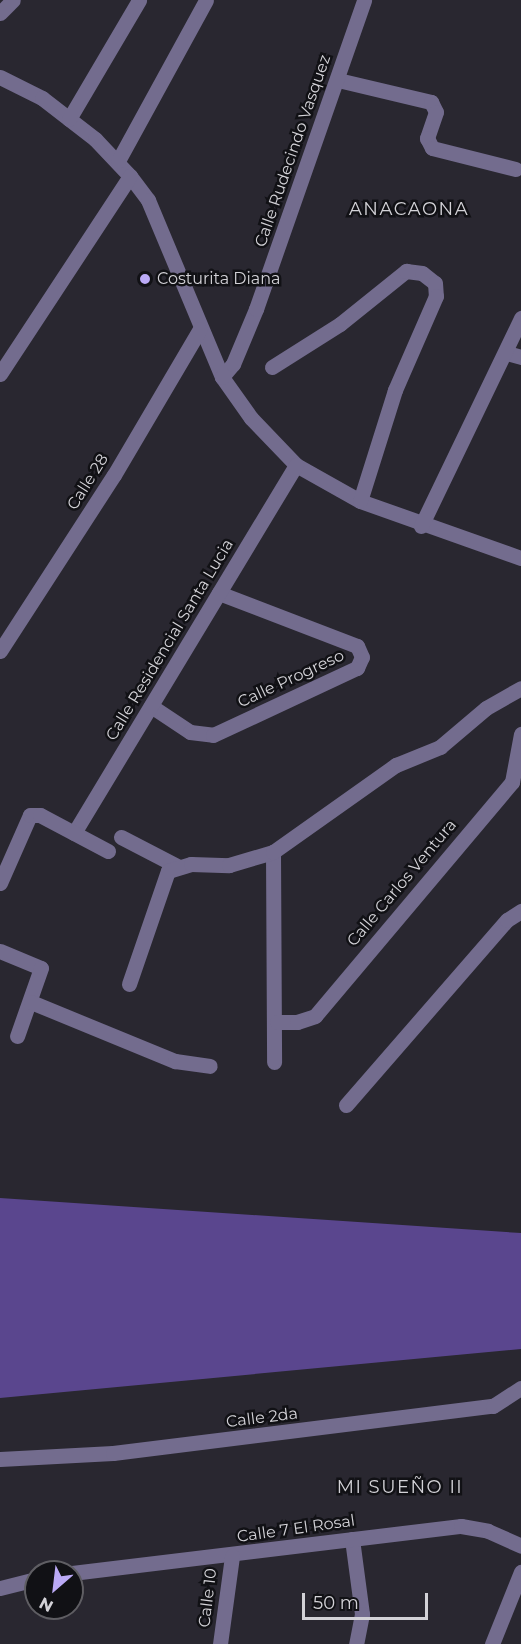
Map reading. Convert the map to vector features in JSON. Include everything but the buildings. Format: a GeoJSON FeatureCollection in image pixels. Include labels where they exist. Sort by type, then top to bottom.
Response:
{"type":"FeatureCollection","features":[{"type":"Feature","properties":{"kind":"street"},"geometry":{"type":"LineString","coordinates":[[0,13],[13,0]]}},
{"type":"Feature","properties":{"kind":"street"},"geometry":{"type":"LineString","coordinates":[[69,119],[139,0]]}},
{"type":"Feature","properties":{"kind":"street"},"geometry":{"type":"LineString","coordinates":[[118,161],[206,0]]}},
{"type":"Feature","properties":{"kind":"street","name":"Calle Rudecindo Vasquez"},"geometry":{"type":"LineString","coordinates":[[222,377],[244,342],[338,80],[364,0]]}},
{"type":"Feature","properties":{"kind":"street"},"geometry":{"type":"LineString","coordinates":[[0,77],[28,90],[69,119],[118,161],[130,176],[148,200],[222,377],[251,418],[296,465],[360,501],[421,526],[521,558]]}},
{"type":"Feature","properties":{"kind":"street"},"geometry":{"type":"LineString","coordinates":[[338,80],[431,102],[436,111],[427,138],[432,148],[515,169]]}},
{"type":"Feature","properties":{"kind":"street"},"geometry":{"type":"LineString","coordinates":[[0,374],[130,176]]}},
{"type":"Feature","properties":{"kind":"street"},"geometry":{"type":"LineString","coordinates":[[272,366],[340,324],[406,271],[422,273],[435,283],[436,296],[395,390],[360,501]]}},
{"type":"Feature","properties":{"kind":"street"},"geometry":{"type":"LineString","coordinates":[[421,526],[514,355],[521,318]]}},
{"type":"Feature","properties":{"kind":"street","name":"Calle 28"},"geometry":{"type":"LineString","coordinates":[[0,651],[114,475],[200,328]]}},
{"type":"Feature","properties":{"kind":"street","name":"Calle Residencial Santa Lucia"},"geometry":{"type":"LineString","coordinates":[[74,833],[296,465]]}},
{"type":"Feature","properties":{"kind":"street","name":"Calle Progreso"},"geometry":{"type":"LineString","coordinates":[[151,706],[190,732],[213,735],[357,668],[362,657],[357,646],[219,593]]}},
{"type":"Feature","properties":{"kind":"street"},"geometry":{"type":"LineString","coordinates":[[129,984],[168,871],[177,866],[229,865],[273,852],[396,765],[440,747],[486,708],[521,688]]}},
{"type":"Feature","properties":{"kind":"street","name":"Calle Carlos Ventura"},"geometry":{"type":"LineString","coordinates":[[277,1022],[297,1022],[315,1016],[512,782],[521,734]]}},
{"type":"Feature","properties":{"kind":"street"},"geometry":{"type":"LineString","coordinates":[[0,883],[30,815],[39,815],[108,851]]}},
{"type":"Feature","properties":{"kind":"street"},"geometry":{"type":"LineString","coordinates":[[121,837],[177,866]]}},
{"type":"Feature","properties":{"kind":"street"},"geometry":{"type":"LineString","coordinates":[[273,852],[277,1022],[274,1062]]}},
{"type":"Feature","properties":{"kind":"street"},"geometry":{"type":"LineString","coordinates":[[346,1105],[507,920],[521,911]]}},
{"type":"Feature","properties":{"kind":"street"},"geometry":{"type":"LineString","coordinates":[[0,951],[41,968],[31,1002],[17,1036]]}},
{"type":"Feature","properties":{"kind":"street"},"geometry":{"type":"LineString","coordinates":[[31,1002],[175,1061],[210,1066]]}},
{"type":"Feature","properties":{"kind":"street","name":"Calle 2da"},"geometry":{"type":"LineString","coordinates":[[0,1459],[113,1453],[481,1408],[503,1403],[521,1388]]}},
{"type":"Feature","properties":{"kind":"street","name":"Calle 7 El Rosal"},"geometry":{"type":"LineString","coordinates":[[84,1572],[232,1556],[461,1526],[488,1531],[521,1546]]}},
{"type":"Feature","properties":{"kind":"street"},"geometry":{"type":"LineString","coordinates":[[352,1539],[362,1614],[356,1644]]}},
{"type":"Feature","properties":{"kind":"street","name":"Calle 10"},"geometry":{"type":"LineString","coordinates":[[220,1644],[232,1556]]}},
{"type":"Feature","properties":{"kind":"street"},"geometry":{"type":"LineString","coordinates":[[492,1644],[519,1581]]}},
{"type":"Feature","properties":{"kind":"street"},"geometry":{"type":"LineString","coordinates":[[0,1588],[24,1582]]}},
{"type":"Feature","properties":{"kind":"shaded area"},"geometry":{"type":"Polygon","coordinates":[[[0,1198],[521,1233],[521,1349],[0,1398],[0,1198]]]}},
{"type":"Feature","properties":{"kind":"place","name":"Costurita Diana"},"geometry":{"type":"Point","coordinates":[145,279]}},
{"type":"Feature","properties":{"kind":"district","name":"ANACAONA"},"geometry":{"type":"Point","coordinates":[409,209]}},
{"type":"Feature","properties":{"kind":"district","name":"MI SUEÑO II"},"geometry":{"type":"Point","coordinates":[400,1487]}}]}
